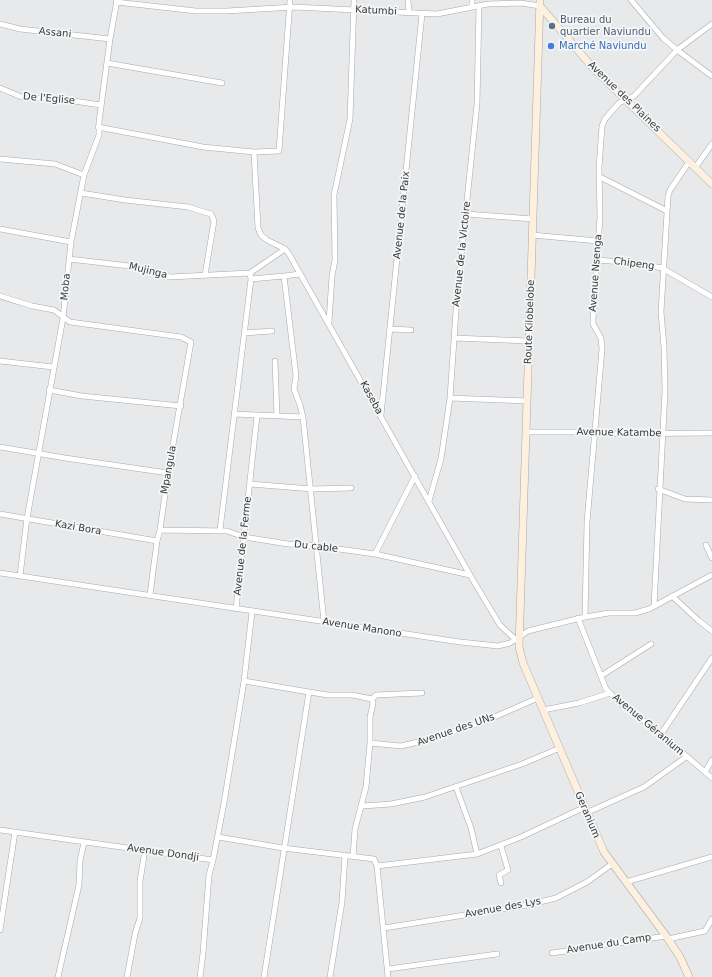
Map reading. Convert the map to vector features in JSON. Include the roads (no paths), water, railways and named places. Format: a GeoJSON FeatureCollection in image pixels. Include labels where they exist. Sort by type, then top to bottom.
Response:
{"type":"FeatureCollection","features":[{"type":"Feature","properties":{"kind":"street"},"geometry":{"type":"LineString","coordinates":[[98,127],[203,147],[254,152],[278,152],[280,150],[290,0]]}},
{"type":"Feature","properties":{"kind":"street"},"geometry":{"type":"LineString","coordinates":[[329,323],[334,260],[334,195],[350,119],[354,0]]}},
{"type":"Feature","properties":{"kind":"street"},"geometry":{"type":"LineString","coordinates":[[408,0],[409,13]]}},
{"type":"Feature","properties":{"kind":"street"},"geometry":{"type":"LineString","coordinates":[[472,0],[472,7]]}},
{"type":"Feature","properties":{"kind":"street"},"geometry":{"type":"LineString","coordinates":[[631,0],[654,28],[677,50],[712,76]]}},
{"type":"Feature","properties":{"kind":"street","name":"Katumbi"},"geometry":{"type":"LineString","coordinates":[[117,1],[196,11],[227,11],[289,7],[422,14],[437,14],[479,6],[540,3]]}},
{"type":"Feature","properties":{"kind":"street","name":"Moba"},"geometry":{"type":"LineString","coordinates":[[20,576],[27,518],[62,318],[71,242],[84,175],[98,138],[98,127],[110,39],[117,1]]}},
{"type":"Feature","properties":{"kind":"street","name":"Avenue des Plaines"},"geometry":{"type":"LineString","coordinates":[[540,3],[586,60],[712,184]]}},
{"type":"Feature","properties":{"kind":"street","name":"Route Kilobelobe"},"geometry":{"type":"LineString","coordinates":[[517,639],[526,432],[540,3]]}},
{"type":"Feature","properties":{"kind":"street","name":"Avenue de la Victoire"},"geometry":{"type":"LineString","coordinates":[[429,501],[441,459],[450,398],[454,338],[477,104],[479,6]]}},
{"type":"Feature","properties":{"kind":"street","name":"Avenue de la Paix"},"geometry":{"type":"LineString","coordinates":[[381,416],[422,14]]}},
{"type":"Feature","properties":{"kind":"street","name":"Assani"},"geometry":{"type":"LineString","coordinates":[[0,24],[20,29],[110,39]]}},
{"type":"Feature","properties":{"kind":"street","name":"Avenue Nsenga"},"geometry":{"type":"LineString","coordinates":[[585,617],[587,522],[602,349],[601,338],[593,322],[603,123],[619,103],[634,96],[677,50],[712,24]]}},
{"type":"Feature","properties":{"kind":"street"},"geometry":{"type":"LineString","coordinates":[[107,63],[222,83]]}},
{"type":"Feature","properties":{"kind":"street","name":"De l'Eglise"},"geometry":{"type":"LineString","coordinates":[[0,88],[24,98],[55,98],[101,105]]}},
{"type":"Feature","properties":{"kind":"street"},"geometry":{"type":"LineString","coordinates":[[695,168],[712,144]]}},
{"type":"Feature","properties":{"kind":"street"},"geometry":{"type":"LineString","coordinates":[[220,530],[250,276],[285,249],[267,240],[259,232],[254,152]]}},
{"type":"Feature","properties":{"kind":"street"},"geometry":{"type":"LineString","coordinates":[[0,159],[55,164],[84,175]]}},
{"type":"Feature","properties":{"kind":"street"},"geometry":{"type":"LineString","coordinates":[[654,606],[658,532],[658,489],[665,391],[664,347],[661,312],[667,211],[669,192],[690,162]]}},
{"type":"Feature","properties":{"kind":"street"},"geometry":{"type":"LineString","coordinates":[[600,177],[667,211]]}},
{"type":"Feature","properties":{"kind":"street"},"geometry":{"type":"LineString","coordinates":[[81,193],[125,200],[188,207],[211,214],[214,221],[205,274]]}},
{"type":"Feature","properties":{"kind":"street"},"geometry":{"type":"LineString","coordinates":[[466,214],[532,219]]}},
{"type":"Feature","properties":{"kind":"street"},"geometry":{"type":"LineString","coordinates":[[0,229],[71,242]]}},
{"type":"Feature","properties":{"kind":"street"},"geometry":{"type":"LineString","coordinates":[[532,235],[598,241]]}},
{"type":"Feature","properties":{"kind":"street","name":"Kaseba"},"geometry":{"type":"LineString","coordinates":[[285,249],[329,323],[470,575],[500,625],[517,639]]}},
{"type":"Feature","properties":{"kind":"street","name":"Mujinga"},"geometry":{"type":"LineString","coordinates":[[69,259],[138,267],[170,277],[205,274],[250,276],[284,276],[300,274]]}},
{"type":"Feature","properties":{"kind":"street","name":"Chipeng"},"geometry":{"type":"LineString","coordinates":[[597,260],[636,262],[664,269],[712,297]]}},
{"type":"Feature","properties":{"kind":"street"},"geometry":{"type":"LineString","coordinates":[[284,276],[296,376],[294,389],[303,417],[312,489],[324,622]]}},
{"type":"Feature","properties":{"kind":"street"},"geometry":{"type":"LineString","coordinates":[[0,296],[32,306],[54,310],[62,318]]}},
{"type":"Feature","properties":{"kind":"street","name":"Mpangula"},"geometry":{"type":"LineString","coordinates":[[62,318],[80,325],[181,337],[190,340],[191,345],[168,473],[150,595]]}},
{"type":"Feature","properties":{"kind":"street"},"geometry":{"type":"LineString","coordinates":[[390,329],[411,330]]}},
{"type":"Feature","properties":{"kind":"street"},"geometry":{"type":"LineString","coordinates":[[244,333],[272,330]]}},
{"type":"Feature","properties":{"kind":"street"},"geometry":{"type":"LineString","coordinates":[[454,338],[529,341]]}},
{"type":"Feature","properties":{"kind":"street"},"geometry":{"type":"LineString","coordinates":[[0,361],[53,366]]}},
{"type":"Feature","properties":{"kind":"street"},"geometry":{"type":"LineString","coordinates":[[275,361],[277,416]]}},
{"type":"Feature","properties":{"kind":"street"},"geometry":{"type":"LineString","coordinates":[[49,390],[82,396],[181,406]]}},
{"type":"Feature","properties":{"kind":"street"},"geometry":{"type":"LineString","coordinates":[[450,398],[526,401]]}},
{"type":"Feature","properties":{"kind":"street"},"geometry":{"type":"LineString","coordinates":[[234,414],[303,417]]}},
{"type":"Feature","properties":{"kind":"street","name":"Avenue de la Ferme"},"geometry":{"type":"LineString","coordinates":[[236,609],[257,416]]}},
{"type":"Feature","properties":{"kind":"street","name":"Avenue Katambe"},"geometry":{"type":"LineString","coordinates":[[526,432],[581,432],[595,434],[712,433]]}},
{"type":"Feature","properties":{"kind":"street"},"geometry":{"type":"LineString","coordinates":[[0,446],[38,454],[168,473]]}},
{"type":"Feature","properties":{"kind":"street"},"geometry":{"type":"LineString","coordinates":[[375,554],[415,476]]}},
{"type":"Feature","properties":{"kind":"street"},"geometry":{"type":"LineString","coordinates":[[250,484],[312,489],[351,488]]}},
{"type":"Feature","properties":{"kind":"street"},"geometry":{"type":"LineString","coordinates":[[658,489],[685,499],[712,500]]}},
{"type":"Feature","properties":{"kind":"street","name":"Kazi Bora"},"geometry":{"type":"LineString","coordinates":[[0,514],[157,541]]}},
{"type":"Feature","properties":{"kind":"street","name":"Du cable"},"geometry":{"type":"LineString","coordinates":[[160,530],[220,530],[288,544],[317,546],[375,554],[470,575]]}},
{"type":"Feature","properties":{"kind":"street"},"geometry":{"type":"LineString","coordinates":[[706,545],[712,558]]}},
{"type":"Feature","properties":{"kind":"street","name":"Avenue Manono"},"geometry":{"type":"LineString","coordinates":[[0,573],[252,612],[486,645],[504,645],[517,639],[528,631],[578,618],[609,613],[635,613],[654,606],[712,574]]}},
{"type":"Feature","properties":{"kind":"street"},"geometry":{"type":"LineString","coordinates":[[672,596],[712,631]]}},
{"type":"Feature","properties":{"kind":"street","name":"Avenue Dondji"},"geometry":{"type":"LineString","coordinates":[[0,830],[213,860],[244,681],[252,612]]}},
{"type":"Feature","properties":{"kind":"street","name":"Avenue Géranium"},"geometry":{"type":"LineString","coordinates":[[578,618],[600,676],[610,693],[712,778]]}},
{"type":"Feature","properties":{"kind":"street","name":"Geranium"},"geometry":{"type":"LineString","coordinates":[[517,639],[521,657],[604,852],[667,937],[680,957],[689,977]]}},
{"type":"Feature","properties":{"kind":"street"},"geometry":{"type":"LineString","coordinates":[[600,676],[651,644]]}},
{"type":"Feature","properties":{"kind":"street"},"geometry":{"type":"LineString","coordinates":[[661,734],[712,658]]}},
{"type":"Feature","properties":{"kind":"street"},"geometry":{"type":"LineString","coordinates":[[244,681],[328,695],[352,695],[372,699]]}},
{"type":"Feature","properties":{"kind":"street"},"geometry":{"type":"LineString","coordinates":[[264,977],[283,848],[309,692]]}},
{"type":"Feature","properties":{"kind":"street"},"geometry":{"type":"LineString","coordinates":[[372,699],[376,695],[422,693]]}},
{"type":"Feature","properties":{"kind":"street"},"geometry":{"type":"LineString","coordinates":[[543,710],[579,703],[610,693]]}},
{"type":"Feature","properties":{"kind":"street","name":"Avenue des UNs"},"geometry":{"type":"LineString","coordinates":[[370,743],[395,746],[420,742],[483,722],[538,698]]}},
{"type":"Feature","properties":{"kind":"street"},"geometry":{"type":"LineString","coordinates":[[353,856],[356,829],[363,806],[370,743],[370,717],[373,704],[372,699]]}},
{"type":"Feature","properties":{"kind":"street"},"geometry":{"type":"LineString","coordinates":[[363,806],[381,805],[416,799],[535,760],[560,748]]}},
{"type":"Feature","properties":{"kind":"street"},"geometry":{"type":"LineString","coordinates":[[377,864],[477,854],[501,846],[585,810],[644,787],[686,757]]}},
{"type":"Feature","properties":{"kind":"street"},"geometry":{"type":"LineString","coordinates":[[705,772],[712,760]]}},
{"type":"Feature","properties":{"kind":"street"},"geometry":{"type":"LineString","coordinates":[[456,787],[471,828],[477,854]]}},
{"type":"Feature","properties":{"kind":"street"},"geometry":{"type":"LineString","coordinates":[[0,930],[15,832]]}},
{"type":"Feature","properties":{"kind":"street"},"geometry":{"type":"LineString","coordinates":[[218,836],[283,848],[371,858],[377,864],[388,977]]}},
{"type":"Feature","properties":{"kind":"street"},"geometry":{"type":"LineString","coordinates":[[58,977],[79,885],[80,861],[84,842]]}},
{"type":"Feature","properties":{"kind":"street"},"geometry":{"type":"LineString","coordinates":[[501,846],[508,870],[499,876],[501,883]]}},
{"type":"Feature","properties":{"kind":"street"},"geometry":{"type":"LineString","coordinates":[[127,977],[135,932],[140,918],[140,881],[145,850]]}},
{"type":"Feature","properties":{"kind":"street"},"geometry":{"type":"LineString","coordinates":[[330,977],[342,902],[345,855]]}},
{"type":"Feature","properties":{"kind":"street"},"geometry":{"type":"LineString","coordinates":[[626,882],[712,858]]}},
{"type":"Feature","properties":{"kind":"street"},"geometry":{"type":"LineString","coordinates":[[200,977],[204,953],[208,874],[213,860]]}},
{"type":"Feature","properties":{"kind":"street","name":"Avenue des Lys"},"geometry":{"type":"LineString","coordinates":[[384,928],[526,905],[556,898],[587,882],[612,864]]}},
{"type":"Feature","properties":{"kind":"street","name":"Avenue du Camp"},"geometry":{"type":"LineString","coordinates":[[552,953],[705,931],[712,919]]}},
{"type":"Feature","properties":{"kind":"street"},"geometry":{"type":"LineString","coordinates":[[388,969],[497,954]]}},
{"type":"Feature","properties":{"kind":"place","name":"Bureau du quartier Naviundu"},"geometry":{"type":"Point","coordinates":[552,26]}},
{"type":"Feature","properties":{"kind":"place","name":"Marché Naviundu"},"geometry":{"type":"Point","coordinates":[551,46]}}]}
